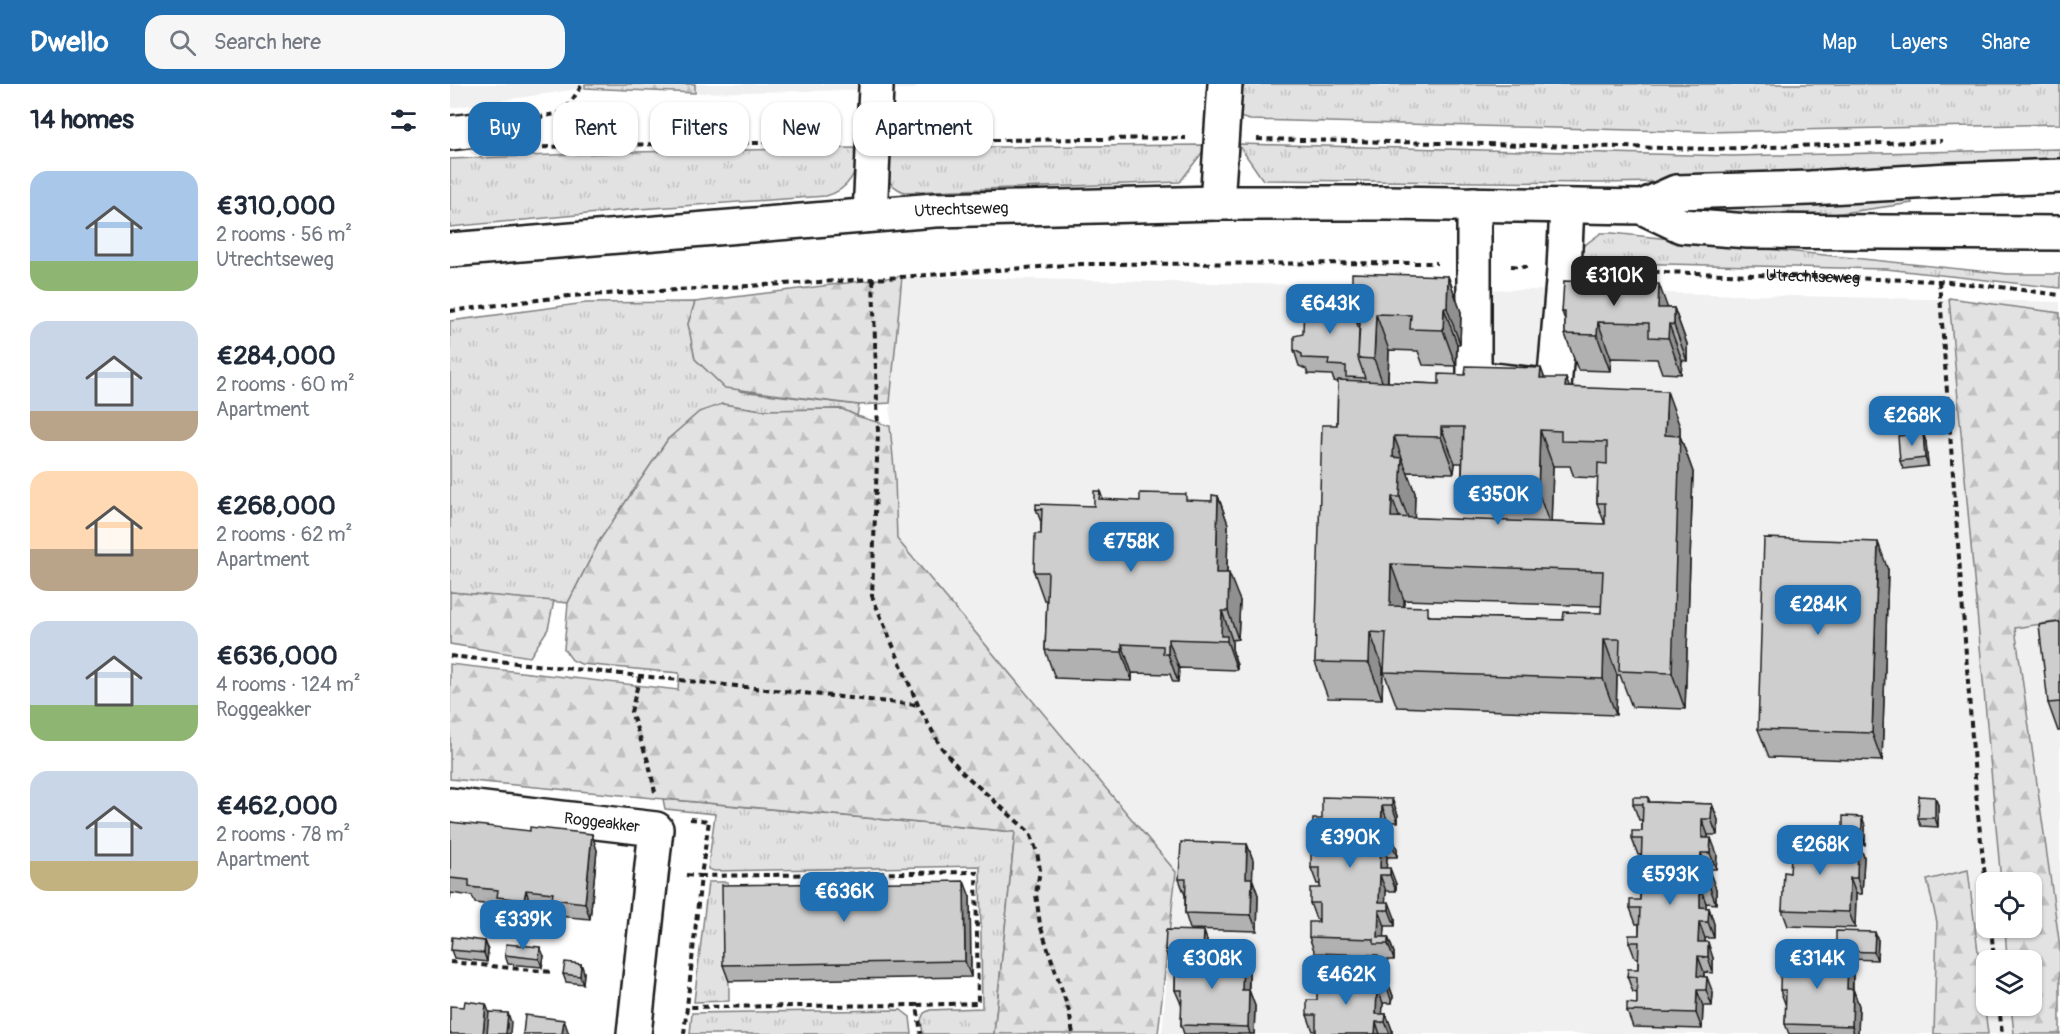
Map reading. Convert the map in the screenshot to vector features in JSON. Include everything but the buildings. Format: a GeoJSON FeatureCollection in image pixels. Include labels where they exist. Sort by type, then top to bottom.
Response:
{"type":"FeatureCollection","features":[{"type":"Feature","properties":{"kind":"main road"},"geometry":{"type":"LineString","coordinates":[[1217,203],[1225,84]]}},
{"type":"Feature","properties":{"kind":"main road"},"geometry":{"type":"LineString","coordinates":[[870,215],[876,88]]}},
{"type":"Feature","properties":{"kind":"main road"},"geometry":{"type":"LineString","coordinates":[[450,133],[468,131]]}},
{"type":"Feature","properties":{"kind":"main road","name":"Utrechtseweg"},"geometry":{"type":"LineString","coordinates":[[450,250],[934,210],[1217,203],[1642,207],[1676,192],[2060,176]]}},
{"type":"Feature","properties":{"kind":"main road"},"geometry":{"type":"LineString","coordinates":[[1474,204],[1474,378],[1554,387],[1567,206]]}},
{"type":"Feature","properties":{"kind":"main road","name":"Utrechtseweg"},"geometry":{"type":"LineString","coordinates":[[1642,207],[1682,226],[1748,231],[2060,233]]}},
{"type":"Feature","properties":{"kind":"main road","name":"Roggeakker"},"geometry":{"type":"LineString","coordinates":[[450,805],[656,829],[634,1034]]}},
{"type":"Feature","properties":{"kind":"path"},"geometry":{"type":"LineString","coordinates":[[541,117],[564,112],[583,84]]}},
{"type":"Feature","properties":{"kind":"path","name":"Utrechtseweg"},"geometry":{"type":"LineString","coordinates":[[450,311],[569,296],[873,279],[1081,264],[1473,263],[1564,270],[1939,281],[2060,295]]}},
{"type":"Feature","properties":{"kind":"path"},"geometry":{"type":"LineString","coordinates":[[873,279],[878,432],[872,596],[918,705],[940,747],[962,772],[1030,833],[1037,852],[1040,870],[1036,894],[1040,925],[1069,1011],[1073,1034]]}},
{"type":"Feature","properties":{"kind":"path"},"geometry":{"type":"LineString","coordinates":[[1939,281],[1977,806],[1985,872]]}},
{"type":"Feature","properties":{"kind":"path"},"geometry":{"type":"LineString","coordinates":[[450,656],[918,705]]}},
{"type":"Feature","properties":{"kind":"path"},"geometry":{"type":"LineString","coordinates":[[639,676],[631,712],[649,764],[656,797]]}},
{"type":"Feature","properties":{"kind":"path"},"geometry":{"type":"LineString","coordinates":[[679,818],[709,821],[684,1034]]}},
{"type":"Feature","properties":{"kind":"path"},"geometry":{"type":"LineString","coordinates":[[652,871],[701,876],[976,872],[978,1003],[687,1006]]}},
{"type":"Feature","properties":{"kind":"path"},"geometry":{"type":"LineString","coordinates":[[450,962],[552,972]]}},
{"type":"Feature","properties":{"kind":"path"},"geometry":{"type":"LineString","coordinates":[[917,1005],[921,1034]]}},
{"type":"Feature","properties":{"kind":"path"},"geometry":{"type":"LineString","coordinates":[[2000,1016],[2002,1034]]}},
{"type":"Feature","properties":{"kind":"shaded area"},"geometry":{"type":"Polygon","coordinates":[[[450,84],[917,84],[916,89],[695,93],[585,88],[490,102],[468,102],[468,105],[450,108],[450,84]]]}},
{"type":"Feature","properties":{"kind":"shaded area"},"geometry":{"type":"Polygon","coordinates":[[[902,276],[2060,302],[2060,1034],[1162,1034],[1176,872],[897,539],[890,403],[902,276]]]}},
{"type":"Feature","properties":{"kind":"green space"},"geometry":{"type":"Polygon","coordinates":[[[585,84],[695,84],[695,93],[585,88],[585,84]]]}},
{"type":"Feature","properties":{"kind":"green space"},"geometry":{"type":"Polygon","coordinates":[[[1245,84],[2060,84],[2060,124],[1707,132],[1250,120],[1239,117],[1242,90],[1245,84]]]}},
{"type":"Feature","properties":{"kind":"green space"},"geometry":{"type":"Polygon","coordinates":[[[1238,144],[1732,156],[2060,149],[2060,166],[1824,179],[1601,183],[1263,180],[1238,144]]]}},
{"type":"Feature","properties":{"kind":"green space"},"geometry":{"type":"Polygon","coordinates":[[[1204,145],[1204,150],[1180,182],[904,192],[891,184],[886,174],[884,156],[993,156],[993,147],[1204,145]]]}},
{"type":"Feature","properties":{"kind":"green space"},"geometry":{"type":"Polygon","coordinates":[[[841,148],[853,148],[853,156],[856,156],[854,172],[841,189],[826,196],[639,209],[450,227],[450,159],[553,155],[638,156],[638,152],[650,152],[650,156],[749,156],[749,150],[761,150],[761,156],[841,156],[841,148]]]}},
{"type":"Feature","properties":{"kind":"green space"},"geometry":{"type":"Polygon","coordinates":[[[1910,195],[1912,203],[1827,215],[1717,217],[1713,213],[1714,202],[1910,195]]]}},
{"type":"Feature","properties":{"kind":"green space"},"geometry":{"type":"Polygon","coordinates":[[[1601,233],[2008,274],[2060,274],[2060,288],[1886,269],[1577,262],[1582,247],[1601,233]]]}},
{"type":"Feature","properties":{"kind":"green space"},"geometry":{"type":"Polygon","coordinates":[[[902,276],[890,403],[859,405],[725,388],[695,359],[688,324],[695,302],[902,276]]]}},
{"type":"Feature","properties":{"kind":"green space"},"geometry":{"type":"Polygon","coordinates":[[[1949,298],[2060,313],[2060,621],[2015,628],[2060,947],[2060,1034],[2014,1034],[2012,1016],[2042,1016],[2042,950],[2006,950],[2006,938],[2042,938],[2042,872],[2000,872],[1949,298]]]}},
{"type":"Feature","properties":{"kind":"green space"},"geometry":{"type":"Polygon","coordinates":[[[695,302],[688,324],[740,391],[859,405],[857,416],[842,409],[762,410],[722,404],[668,439],[600,540],[568,603],[450,592],[450,321],[586,303],[695,302]]]}},
{"type":"Feature","properties":{"kind":"green space"},"geometry":{"type":"Polygon","coordinates":[[[722,404],[762,410],[842,409],[890,426],[897,539],[1176,872],[1158,1034],[994,1034],[1015,832],[450,779],[450,664],[678,690],[679,673],[581,664],[572,660],[564,649],[568,603],[600,540],[668,439],[699,412],[722,404]]]}},
{"type":"Feature","properties":{"kind":"green space"},"geometry":{"type":"Polygon","coordinates":[[[450,592],[554,601],[548,629],[530,657],[450,644],[450,592]]]}},
{"type":"Feature","properties":{"kind":"green space"},"geometry":{"type":"Polygon","coordinates":[[[663,799],[1015,832],[994,1034],[923,1034],[921,1020],[924,1013],[930,1010],[982,1008],[980,866],[714,871],[708,869],[715,814],[665,809],[663,799]]]}},
{"type":"Feature","properties":{"kind":"green space"},"geometry":{"type":"Polygon","coordinates":[[[1968,870],[1978,950],[1976,1016],[1986,1016],[1988,1034],[1934,1034],[1937,922],[1927,880],[1968,870]]]}},
{"type":"Feature","properties":{"kind":"green space"},"geometry":{"type":"Polygon","coordinates":[[[708,882],[728,882],[729,1001],[694,1002],[708,882]]]}},
{"type":"Feature","properties":{"kind":"green space"},"geometry":{"type":"Polygon","coordinates":[[[901,1010],[910,1017],[912,1034],[690,1034],[692,1013],[901,1010]]]}}]}
